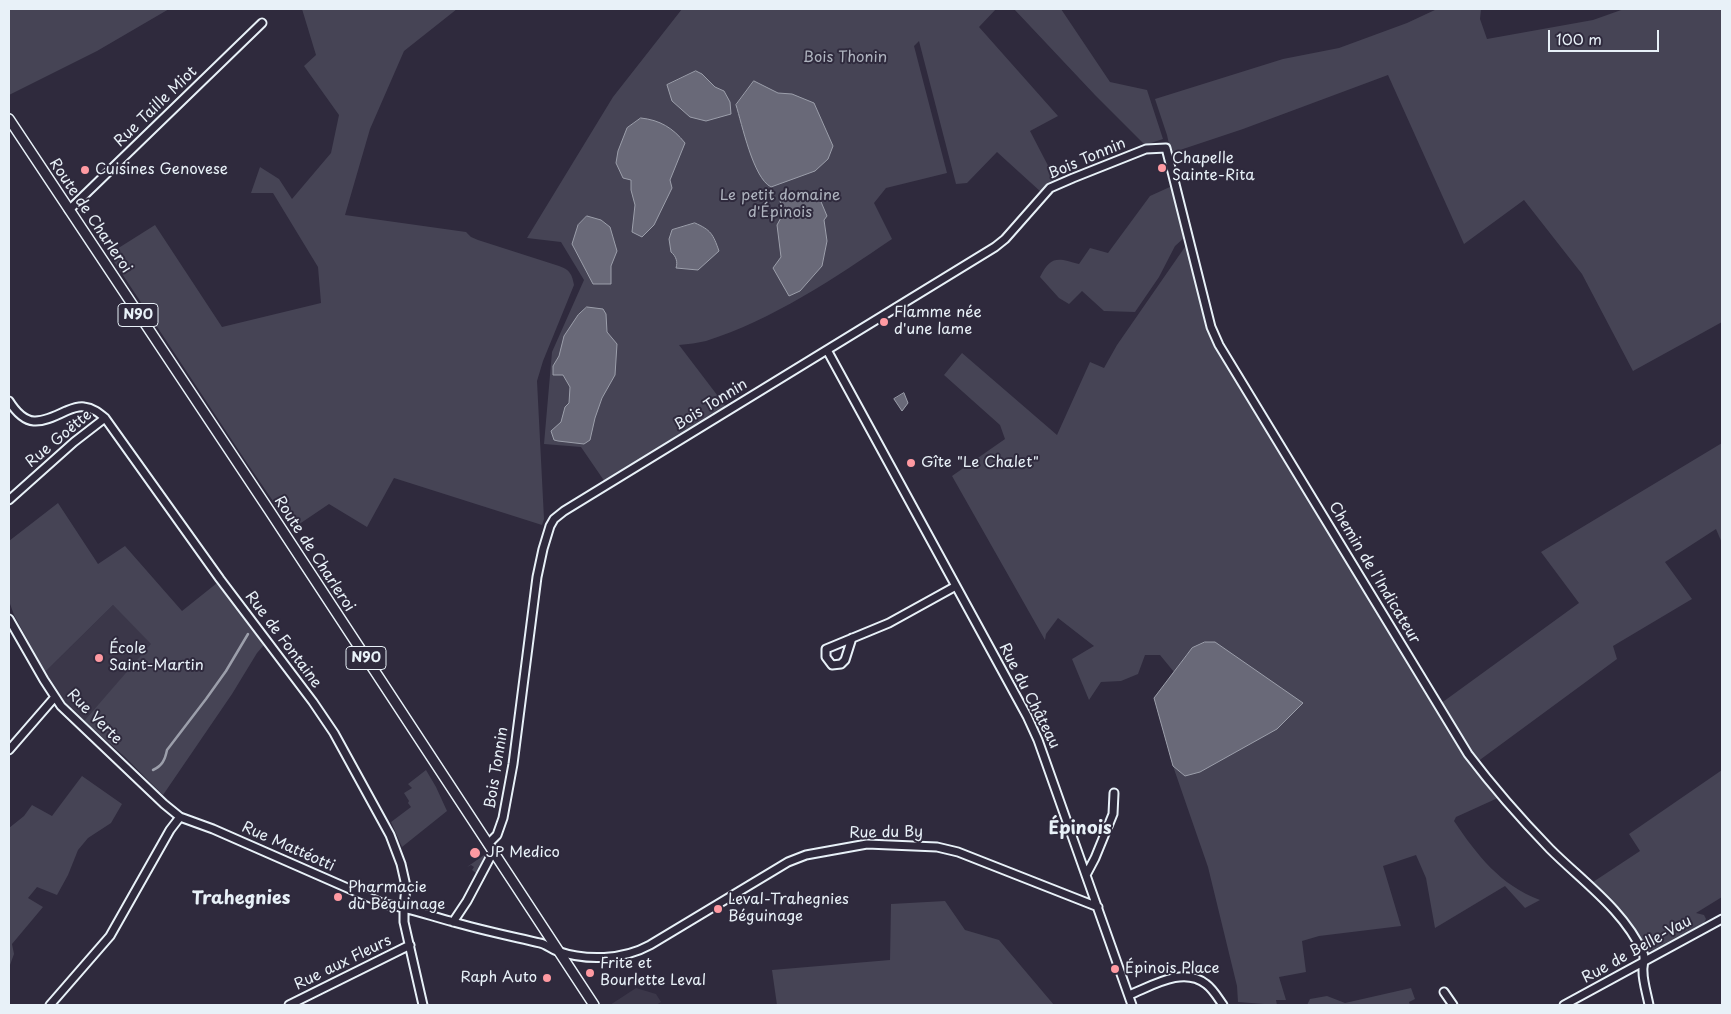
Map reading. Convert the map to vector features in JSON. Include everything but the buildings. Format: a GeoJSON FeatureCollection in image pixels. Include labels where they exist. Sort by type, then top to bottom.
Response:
{"type":"FeatureCollection","features":[{"type":"Feature","properties":{"kind":"main road","name":"Route de Charleroi"},"geometry":{"type":"LineString","coordinates":[[9,119],[269,510],[594,1005]]}},
{"type":"Feature","properties":{"kind":"street","name":"Rue Taille Miot"},"geometry":{"type":"LineString","coordinates":[[69,210],[262,23]]}},
{"type":"Feature","properties":{"kind":"street","name":"Bois Tonnin"},"geometry":{"type":"LineString","coordinates":[[453,922],[467,901],[503,818],[513,764],[537,577],[548,530],[554,519],[564,511],[995,247],[1005,240],[1050,188],[1146,149],[1166,148]]}},
{"type":"Feature","properties":{"kind":"street","name":"Chemin de l'Indicateur"},"geometry":{"type":"LineString","coordinates":[[1166,148],[1211,327],[1219,345],[1468,754],[1535,833],[1617,914],[1642,951],[1644,956],[1643,972],[1649,1005]]}},
{"type":"Feature","properties":{"kind":"street","name":"Rue du Château"},"geometry":{"type":"LineString","coordinates":[[827,350],[1038,740],[1098,908]]}},
{"type":"Feature","properties":{"kind":"street","name":"Rue de Fontaine"},"geometry":{"type":"LineString","coordinates":[[9,401],[16,412],[27,420],[42,420],[79,406],[93,410],[105,418],[220,579],[321,714],[334,733],[390,835],[401,864],[406,886],[404,922],[423,1005]]}},
{"type":"Feature","properties":{"kind":"street","name":"Rue Goëtte"},"geometry":{"type":"LineString","coordinates":[[9,500],[74,442],[105,418]]}},
{"type":"Feature","properties":{"kind":"street"},"geometry":{"type":"LineString","coordinates":[[852,638],[889,623],[956,586]]}},
{"type":"Feature","properties":{"kind":"street","name":"Rue Verte"},"geometry":{"type":"LineString","coordinates":[[9,619],[55,697],[76,722],[180,817]]}},
{"type":"Feature","properties":{"kind":"street"},"geometry":{"type":"LineString","coordinates":[[9,750],[55,697]]}},
{"type":"Feature","properties":{"kind":"street"},"geometry":{"type":"LineString","coordinates":[[1086,875],[1113,814],[1114,793]]}},
{"type":"Feature","properties":{"kind":"street"},"geometry":{"type":"LineString","coordinates":[[50,1005],[110,936],[170,830],[180,817]]}},
{"type":"Feature","properties":{"kind":"street","name":"Rue Mattéotti"},"geometry":{"type":"LineString","coordinates":[[180,817],[193,820],[384,904],[540,943],[558,951]]}},
{"type":"Feature","properties":{"kind":"street","name":"Rue du By"},"geometry":{"type":"LineString","coordinates":[[558,951],[613,958],[641,950],[788,862],[825,851],[867,844],[937,847],[958,852],[1098,908]]}},
{"type":"Feature","properties":{"kind":"street"},"geometry":{"type":"LineString","coordinates":[[1098,908],[1132,1005]]}},
{"type":"Feature","properties":{"kind":"street","name":"Rue de Belle-Vau"},"geometry":{"type":"LineString","coordinates":[[1564,1005],[1722,919]]}},
{"type":"Feature","properties":{"kind":"street","name":"Rue aux Fleurs"},"geometry":{"type":"LineString","coordinates":[[289,1005],[410,945]]}},
{"type":"Feature","properties":{"kind":"street"},"geometry":{"type":"LineString","coordinates":[[1129,995],[1184,976],[1207,984],[1223,1005]]}},
{"type":"Feature","properties":{"kind":"street"},"geometry":{"type":"LineString","coordinates":[[1444,992],[1452,1005]]}},
{"type":"Feature","properties":{"kind":"shaded area","name":"École Saint-Martin"},"geometry":{"type":"Polygon","coordinates":[[[113,605],[152,644],[84,721],[57,694],[45,672],[113,605]]]}},
{"type":"Feature","properties":{"kind":"shaded area"},"geometry":{"type":"Polygon","coordinates":[[[636,988],[656,994],[661,1002],[656,1005],[610,1005],[636,988]]]}},
{"type":"Feature","properties":{"kind":"green space"},"geometry":{"type":"Polygon","coordinates":[[[9,9],[169,9],[97,51],[9,95],[9,9]]]}},
{"type":"Feature","properties":{"kind":"green space"},"geometry":{"type":"Polygon","coordinates":[[[302,9],[457,9],[404,51],[370,129],[345,215],[466,232],[478,240],[559,266],[570,273],[574,285],[543,361],[537,381],[544,519],[542,525],[394,478],[367,527],[329,504],[292,529],[109,254],[155,225],[222,327],[321,303],[318,267],[273,193],[251,193],[260,167],[279,179],[292,199],[331,153],[339,115],[304,66],[316,55],[302,9]]]}},
{"type":"Feature","properties":{"kind":"green space"},"geometry":{"type":"Polygon","coordinates":[[[682,9],[996,9],[979,27],[1058,116],[1030,131],[1056,181],[1041,192],[997,152],[967,183],[956,184],[919,41],[914,46],[947,173],[886,188],[874,203],[892,239],[848,268],[802,297],[755,322],[706,341],[679,345],[727,408],[605,482],[581,447],[544,444],[552,352],[584,280],[561,242],[527,238],[613,97],[682,9]]]}},
{"type":"Feature","properties":{"kind":"green space"},"geometry":{"type":"Polygon","coordinates":[[[1014,9],[1061,9],[1110,82],[1147,90],[1163,139],[1145,145],[1014,9]]]}},
{"type":"Feature","properties":{"kind":"green space"},"geometry":{"type":"Polygon","coordinates":[[[1437,9],[1481,9],[1480,19],[1487,39],[1593,20],[1624,9],[1722,9],[1722,322],[1633,371],[1582,274],[1524,200],[1464,244],[1388,75],[1243,129],[1171,153],[1155,99],[1283,59],[1339,48],[1407,23],[1437,9]]]}},
{"type":"Feature","properties":{"kind":"green space"},"geometry":{"type":"Polygon","coordinates":[[[1172,186],[1185,237],[1175,246],[1159,277],[1135,312],[1104,311],[1082,291],[1069,304],[1059,298],[1040,277],[1048,265],[1056,260],[1066,260],[1079,264],[1090,248],[1108,253],[1150,196],[1172,186]]]}},
{"type":"Feature","properties":{"kind":"green space"},"geometry":{"type":"Polygon","coordinates":[[[1187,244],[1211,338],[1400,648],[1500,797],[1456,817],[1454,821],[1491,868],[1513,886],[1540,900],[1525,908],[1505,886],[1435,928],[1426,878],[1416,855],[1383,866],[1401,926],[1319,936],[1302,941],[1306,972],[1279,977],[1286,1000],[1276,1000],[1277,1005],[1238,1002],[1237,986],[1208,867],[1173,766],[1185,776],[1216,642],[1201,644],[1191,650],[1174,672],[1160,655],[1145,655],[1138,674],[1121,681],[1101,682],[1089,700],[1072,659],[1094,646],[1058,618],[1046,634],[1045,640],[952,476],[1005,439],[1000,425],[944,375],[962,353],[1057,435],[1090,362],[1104,368],[1117,345],[1187,244]]]}},
{"type":"Feature","properties":{"kind":"green space"},"geometry":{"type":"Polygon","coordinates":[[[1722,443],[1722,543],[1716,529],[1665,562],[1692,599],[1613,646],[1617,659],[1477,762],[1440,704],[1579,603],[1541,552],[1722,443]]]}},
{"type":"Feature","properties":{"kind":"green space"},"geometry":{"type":"Polygon","coordinates":[[[58,503],[98,564],[125,546],[182,611],[217,583],[264,645],[163,795],[125,757],[84,721],[151,644],[113,605],[45,672],[14,615],[9,601],[9,541],[58,503]]]}},
{"type":"Feature","properties":{"kind":"green space"},"geometry":{"type":"Polygon","coordinates":[[[426,770],[447,811],[402,847],[391,822],[411,807],[404,793],[412,788],[408,784],[426,770]]]}},
{"type":"Feature","properties":{"kind":"green space"},"geometry":{"type":"Polygon","coordinates":[[[1722,770],[1722,897],[1696,913],[1704,915],[1706,919],[1704,923],[1655,950],[1648,951],[1590,884],[1640,851],[1629,834],[1722,770]]]}},
{"type":"Feature","properties":{"kind":"green space"},"geometry":{"type":"Polygon","coordinates":[[[82,776],[122,804],[111,823],[88,838],[78,850],[68,875],[57,895],[37,887],[28,898],[43,907],[12,944],[14,954],[10,965],[9,828],[24,816],[32,805],[52,816],[82,776]]]}},
{"type":"Feature","properties":{"kind":"green space"},"geometry":{"type":"Polygon","coordinates":[[[484,855],[484,859],[476,873],[472,870],[474,867],[471,865],[467,867],[484,855]]]}},
{"type":"Feature","properties":{"kind":"green space"},"geometry":{"type":"Polygon","coordinates":[[[945,901],[965,930],[999,940],[1054,1005],[777,1005],[772,970],[890,960],[891,904],[945,901]]]}},
{"type":"Feature","properties":{"kind":"green space"},"geometry":{"type":"Polygon","coordinates":[[[1411,988],[1415,999],[1409,1002],[1410,1005],[1307,1005],[1310,999],[1327,996],[1345,1003],[1411,988]]]}},
{"type":"Feature","properties":{"kind":"water"},"geometry":{"type":"Polygon","coordinates":[[[696,71],[702,74],[715,87],[724,91],[730,102],[731,114],[706,121],[690,117],[672,101],[667,85],[696,71]]]}},
{"type":"Feature","properties":{"kind":"water"},"geometry":{"type":"Polygon","coordinates":[[[754,81],[778,93],[792,94],[814,103],[833,146],[828,159],[815,171],[771,187],[765,182],[754,162],[736,105],[754,81]]]}},
{"type":"Feature","properties":{"kind":"water"},"geometry":{"type":"Polygon","coordinates":[[[641,118],[666,126],[685,143],[670,180],[672,188],[654,225],[642,237],[632,232],[635,205],[631,190],[631,180],[623,178],[616,163],[618,151],[627,128],[641,118]]]}},
{"type":"Feature","properties":{"kind":"water"},"geometry":{"type":"Polygon","coordinates":[[[812,191],[819,197],[827,216],[824,220],[827,241],[822,266],[800,291],[789,296],[773,268],[781,257],[777,225],[783,214],[779,196],[800,192],[807,198],[812,191]]]}},
{"type":"Feature","properties":{"kind":"water"},"geometry":{"type":"Polygon","coordinates":[[[587,216],[601,220],[610,227],[617,251],[611,266],[611,284],[593,284],[572,244],[578,225],[587,216]]]}},
{"type":"Feature","properties":{"kind":"water"},"geometry":{"type":"Polygon","coordinates":[[[695,223],[711,233],[719,251],[698,270],[676,268],[676,259],[671,252],[669,239],[672,230],[695,223]]]}},
{"type":"Feature","properties":{"kind":"water"},"geometry":{"type":"Polygon","coordinates":[[[587,307],[603,309],[606,314],[607,332],[617,344],[615,375],[602,398],[590,440],[584,444],[558,441],[554,440],[551,431],[561,422],[565,407],[569,403],[570,387],[563,375],[553,375],[553,366],[559,356],[564,336],[578,315],[587,307]]]}},
{"type":"Feature","properties":{"kind":"water"},"geometry":{"type":"Polygon","coordinates":[[[904,393],[908,403],[902,411],[894,399],[904,393]]]}},
{"type":"Feature","properties":{"kind":"water"},"geometry":{"type":"Polygon","coordinates":[[[1205,642],[1215,642],[1303,703],[1277,729],[1200,772],[1185,776],[1173,766],[1154,698],[1192,648],[1205,642]]]}},
{"type":"Feature","properties":{"kind":"waterway"},"geometry":{"type":"LineString","coordinates":[[153,770],[163,762],[167,750],[226,671],[248,634]]}},
{"type":"Feature","properties":{"kind":"place","name":"Chapelle Sainte-Rita"},"geometry":{"type":"Point","coordinates":[1162,168]}},
{"type":"Feature","properties":{"kind":"place","name":"Cuisines Genovese"},"geometry":{"type":"Point","coordinates":[85,170]}},
{"type":"Feature","properties":{"kind":"place","name":"Flamme née d'une lame"},"geometry":{"type":"Point","coordinates":[884,322]}},
{"type":"Feature","properties":{"kind":"place","name":"Gîte \"Le Chalet\""},"geometry":{"type":"Point","coordinates":[911,463]}},
{"type":"Feature","properties":{"kind":"place","name":"École Saint-Martin"},"geometry":{"type":"Point","coordinates":[99,658]}},
{"type":"Feature","properties":{"kind":"place","name":"JP Medico"},"geometry":{"type":"Point","coordinates":[475,853]}},
{"type":"Feature","properties":{"kind":"place","name":"Pharmacie du Béguinage"},"geometry":{"type":"Point","coordinates":[338,897]}},
{"type":"Feature","properties":{"kind":"place","name":"Leval-Trahegnies Béguinage"},"geometry":{"type":"Point","coordinates":[718,909]}},
{"type":"Feature","properties":{"kind":"place","name":"Épinois Place"},"geometry":{"type":"Point","coordinates":[1115,969]}},
{"type":"Feature","properties":{"kind":"place","name":"Frite et Bourlette Leval"},"geometry":{"type":"Point","coordinates":[590,973]}},
{"type":"Feature","properties":{"kind":"place","name":"Raph Auto"},"geometry":{"type":"Point","coordinates":[547,978]}},
{"type":"Feature","properties":{"kind":"district","name":"Épinois"},"geometry":{"type":"Point","coordinates":[1080,829]}},
{"type":"Feature","properties":{"kind":"district","name":"Trahegnies"},"geometry":{"type":"Point","coordinates":[241,899]}},
{"type":"Feature","properties":{"kind":"park label","name":"Bois Thonin"},"geometry":{"type":"Point","coordinates":[845,58]}},
{"type":"Feature","properties":{"kind":"park label","name":"Le petit domaine d'Épinois"},"geometry":{"type":"Point","coordinates":[780,204]}}]}
